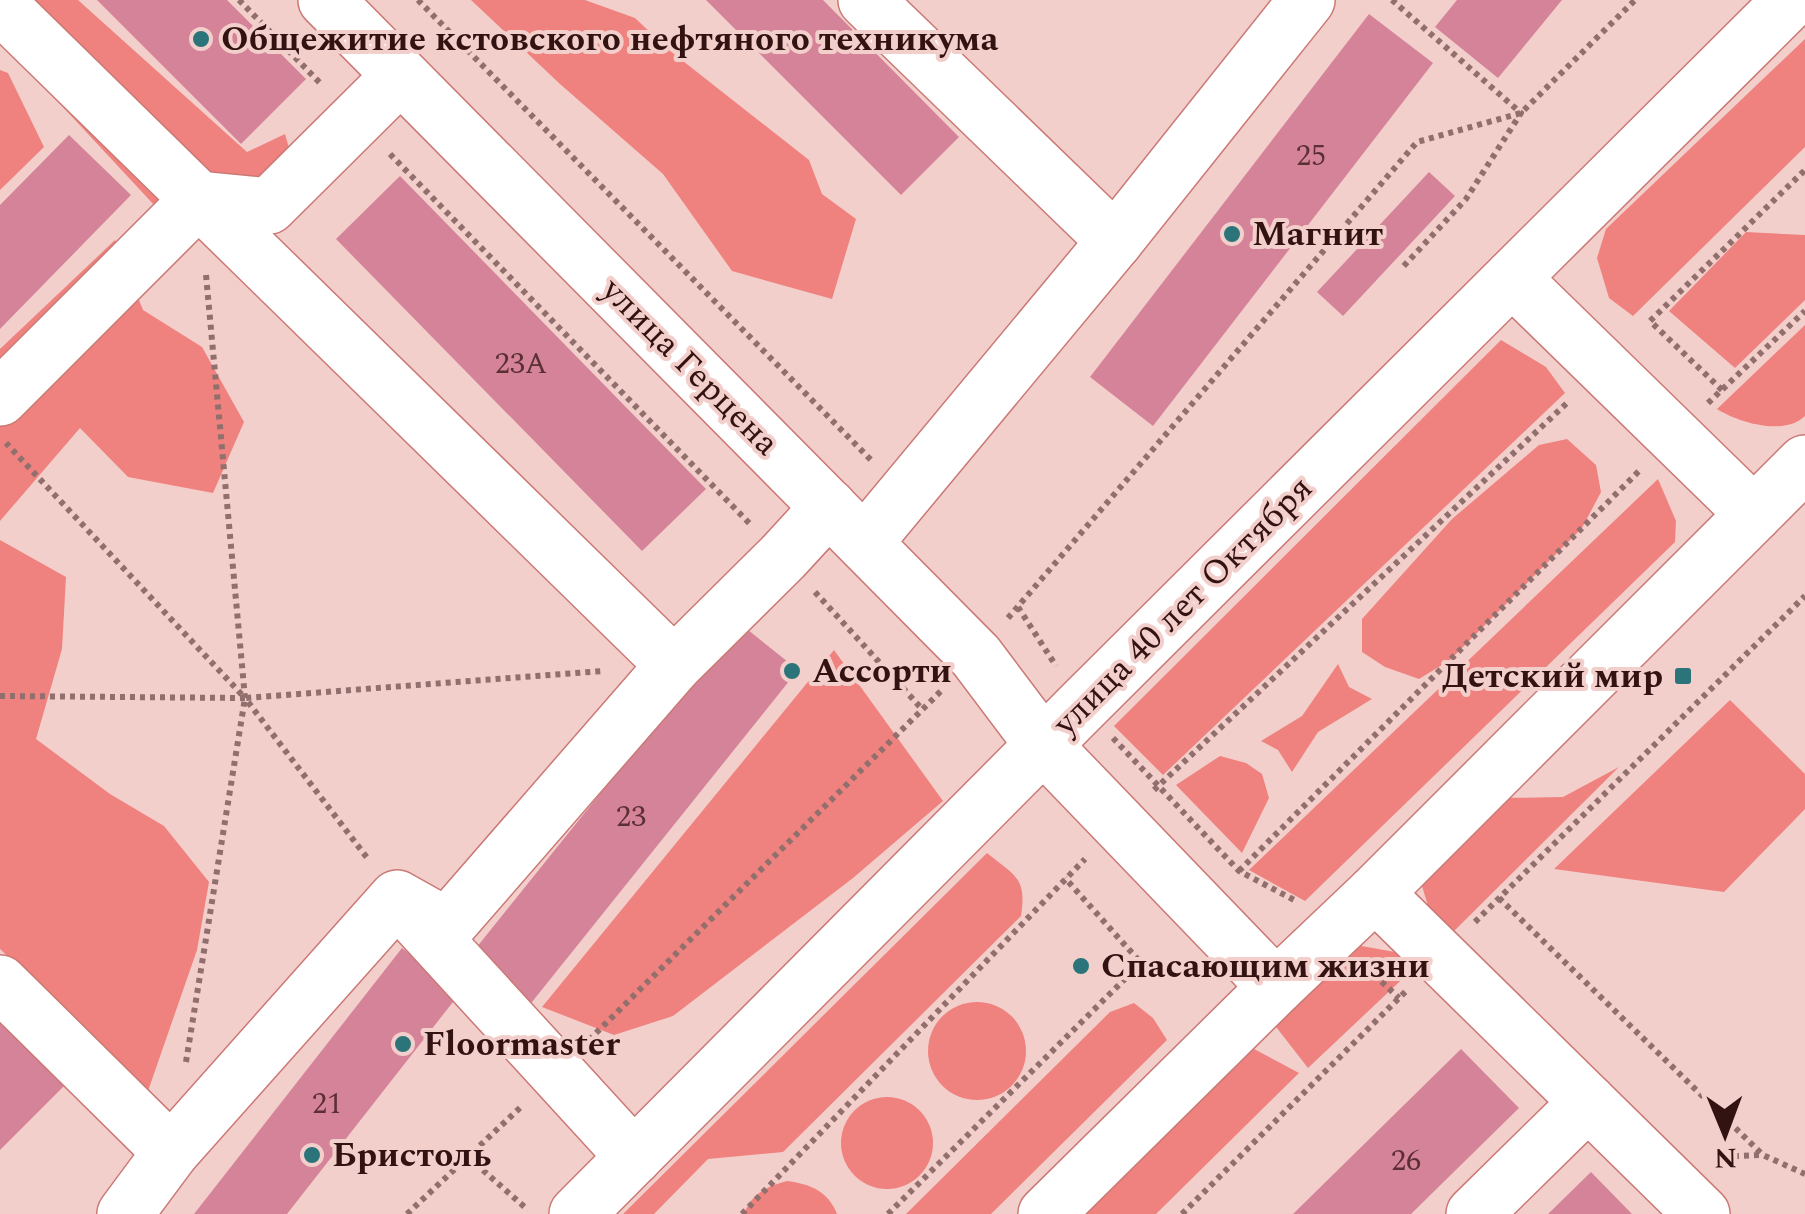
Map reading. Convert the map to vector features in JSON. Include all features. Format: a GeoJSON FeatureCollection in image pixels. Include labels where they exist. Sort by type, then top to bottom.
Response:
{"type":"FeatureCollection","features":[{"type":"Feature","properties":{"kind":"street","name":"улица Герцена"},"geometry":{"type":"LineString","coordinates":[[326,0],[976,656],[1043,745],[1276,987]]}},
{"type":"Feature","properties":{"kind":"street"},"geometry":{"type":"LineString","coordinates":[[866,0],[1115,241]]}},
{"type":"Feature","properties":{"kind":"street"},"geometry":{"type":"LineString","coordinates":[[398,898],[447,926],[674,666],[783,557],[905,494],[1115,241],[1307,0]]}},
{"type":"Feature","properties":{"kind":"street","name":"улица 40 лет Октября"},"geometry":{"type":"LineString","coordinates":[[576,1214],[1791,0]]}},
{"type":"Feature","properties":{"kind":"street"},"geometry":{"type":"LineString","coordinates":[[0,5],[674,666]]}},
{"type":"Feature","properties":{"kind":"street"},"geometry":{"type":"LineString","coordinates":[[199,199],[269,206],[400,76]]}},
{"type":"Feature","properties":{"kind":"street"},"geometry":{"type":"LineString","coordinates":[[0,398],[199,199]]}},
{"type":"Feature","properties":{"kind":"street"},"geometry":{"type":"LineString","coordinates":[[1512,278],[1754,514]]}},
{"type":"Feature","properties":{"kind":"street"},"geometry":{"type":"LineString","coordinates":[[1046,1214],[1375,893],[1805,462]]}},
{"type":"Feature","properties":{"kind":"street"},"geometry":{"type":"LineString","coordinates":[[1375,893],[1702,1214]]}},
{"type":"Feature","properties":{"kind":"street"},"geometry":{"type":"LineString","coordinates":[[398,898],[634,1156]]}},
{"type":"Feature","properties":{"kind":"street"},"geometry":{"type":"LineString","coordinates":[[125,1214],[171,1152],[398,898]]}},
{"type":"Feature","properties":{"kind":"street"},"geometry":{"type":"LineString","coordinates":[[0,984],[171,1152]]}},
{"type":"Feature","properties":{"kind":"street"},"geometry":{"type":"LineString","coordinates":[[1474,1214],[1588,1102]]}},
{"type":"Feature","properties":{"kind":"path"},"geometry":{"type":"LineString","coordinates":[[239,0],[783,557],[922,710]]}},
{"type":"Feature","properties":{"kind":"path"},"geometry":{"type":"LineString","coordinates":[[418,0],[905,494]]}},
{"type":"Feature","properties":{"kind":"path"},"geometry":{"type":"LineString","coordinates":[[1392,0],[1521,113]]}},
{"type":"Feature","properties":{"kind":"path"},"geometry":{"type":"LineString","coordinates":[[1401,269],[1466,198],[1521,113],[1634,0]]}},
{"type":"Feature","properties":{"kind":"path"},"geometry":{"type":"LineString","coordinates":[[407,1214],[556,1073],[976,656],[1417,142],[1521,113]]}},
{"type":"Feature","properties":{"kind":"path"},"geometry":{"type":"LineString","coordinates":[[1722,390],[1650,321],[1805,170]]}},
{"type":"Feature","properties":{"kind":"path"},"geometry":{"type":"LineString","coordinates":[[184,1076],[245,698],[199,199]]}},
{"type":"Feature","properties":{"kind":"path"},"geometry":{"type":"LineString","coordinates":[[1239,871],[1674,436],[1805,311]]}},
{"type":"Feature","properties":{"kind":"path"},"geometry":{"type":"LineString","coordinates":[[742,1214],[1064,878],[1567,402]]}},
{"type":"Feature","properties":{"kind":"path"},"geometry":{"type":"LineString","coordinates":[[0,436],[245,698],[398,898]]}},
{"type":"Feature","properties":{"kind":"path"},"geometry":{"type":"LineString","coordinates":[[1182,1214],[1805,596]]}},
{"type":"Feature","properties":{"kind":"path"},"geometry":{"type":"LineString","coordinates":[[1018,607],[1082,706],[1239,871],[1294,900]]}},
{"type":"Feature","properties":{"kind":"path"},"geometry":{"type":"LineString","coordinates":[[0,696],[245,698],[674,666]]}},
{"type":"Feature","properties":{"kind":"path"},"geometry":{"type":"LineString","coordinates":[[888,1214],[1141,963],[1064,878]]}},
{"type":"Feature","properties":{"kind":"path"},"geometry":{"type":"LineString","coordinates":[[1499,898],[1763,1155],[1805,1174]]}},
{"type":"Feature","properties":{"kind":"path"},"geometry":{"type":"LineString","coordinates":[[468,1156],[533,1214]]}},
{"type":"Feature","properties":{"kind":"shaded area"},"geometry":{"type":"Polygon","coordinates":[[[0,0],[78,0],[247,152],[285,134],[303,197],[155,206],[23,64],[0,0]]]}},
{"type":"Feature","properties":{"kind":"shaded area"},"geometry":{"type":"Polygon","coordinates":[[[471,0],[585,0],[635,18],[669,50],[809,160],[822,194],[856,219],[832,299],[732,271],[663,174],[471,0]]]}},
{"type":"Feature","properties":{"kind":"shaded area"},"geometry":{"type":"Polygon","coordinates":[[[1805,39],[1805,147],[1633,316],[1609,298],[1597,258],[1606,229],[1805,39]]]}},
{"type":"Feature","properties":{"kind":"shaded area"},"geometry":{"type":"Polygon","coordinates":[[[0,70],[8,73],[44,147],[0,190],[0,70]]]}},
{"type":"Feature","properties":{"kind":"shaded area"},"geometry":{"type":"Polygon","coordinates":[[[1746,232],[1805,235],[1805,300],[1735,368],[1669,311],[1746,232]]]}},
{"type":"Feature","properties":{"kind":"shaded area"},"geometry":{"type":"Polygon","coordinates":[[[115,240],[143,310],[202,347],[244,422],[213,493],[128,477],[80,428],[0,521],[0,349],[115,240]]]}},
{"type":"Feature","properties":{"kind":"shaded area"},"geometry":{"type":"Polygon","coordinates":[[[1805,325],[1805,416],[1774,426],[1749,423],[1717,409],[1805,325]]]}},
{"type":"Feature","properties":{"kind":"shaded area"},"geometry":{"type":"Polygon","coordinates":[[[1501,340],[1546,367],[1565,393],[1163,775],[1114,726],[1501,340]]]}},
{"type":"Feature","properties":{"kind":"shaded area"},"geometry":{"type":"Polygon","coordinates":[[[1567,439],[1596,465],[1601,492],[1582,528],[1450,660],[1419,679],[1385,667],[1362,652],[1362,619],[1452,519],[1539,445],[1567,439]]]}},
{"type":"Feature","properties":{"kind":"shaded area"},"geometry":{"type":"Polygon","coordinates":[[[1658,479],[1676,521],[1675,542],[1305,901],[1249,870],[1658,479]]]}},
{"type":"Feature","properties":{"kind":"shaded area"},"geometry":{"type":"Polygon","coordinates":[[[0,540],[66,577],[62,649],[36,739],[110,794],[164,826],[209,882],[197,950],[148,1091],[0,949],[0,540]]]}},
{"type":"Feature","properties":{"kind":"shaded area"},"geometry":{"type":"Polygon","coordinates":[[[834,650],[943,801],[853,878],[673,1016],[614,1035],[542,1007],[834,650]]]}},
{"type":"Feature","properties":{"kind":"shaded area"},"geometry":{"type":"Polygon","coordinates":[[[1338,664],[1349,687],[1372,699],[1318,732],[1292,772],[1278,750],[1261,741],[1302,716],[1338,664]]]}},
{"type":"Feature","properties":{"kind":"shaded area"},"geometry":{"type":"Polygon","coordinates":[[[1730,700],[1805,774],[1805,809],[1724,892],[1554,869],[1730,700]]]}},
{"type":"Feature","properties":{"kind":"shaded area"},"geometry":{"type":"Polygon","coordinates":[[[1220,756],[1246,763],[1262,774],[1269,798],[1242,853],[1176,785],[1220,756]]]}},
{"type":"Feature","properties":{"kind":"shaded area"},"geometry":{"type":"Polygon","coordinates":[[[1619,767],[1446,939],[1429,909],[1422,886],[1503,798],[1563,797],[1619,767]]]}},
{"type":"Feature","properties":{"kind":"shaded area"},"geometry":{"type":"Polygon","coordinates":[[[987,853],[1017,879],[1022,893],[1021,916],[783,1152],[708,1159],[654,1214],[623,1214],[987,853]]]}},
{"type":"Feature","properties":{"kind":"shaded area"},"geometry":{"type":"Polygon","coordinates":[[[1356,945],[1395,952],[1415,967],[1308,1068],[1273,1023],[1356,945]]]}},
{"type":"Feature","properties":{"kind":"shaded area"},"geometry":{"type":"Polygon","coordinates":[[[977,1002],[996,1006],[1012,1016],[1022,1032],[1026,1051],[1022,1070],[1012,1086],[996,1096],[977,1100],[958,1096],[942,1086],[932,1070],[928,1051],[932,1032],[942,1016],[958,1006],[977,1002]]]}},
{"type":"Feature","properties":{"kind":"shaded area"},"geometry":{"type":"Polygon","coordinates":[[[1134,1003],[1153,1018],[1167,1040],[991,1214],[906,1214],[1110,1012],[1134,1003]]]}},
{"type":"Feature","properties":{"kind":"shaded area"},"geometry":{"type":"Polygon","coordinates":[[[1254,1049],[1299,1073],[1156,1214],[1084,1214],[1254,1049]]]}},
{"type":"Feature","properties":{"kind":"shaded area"},"geometry":{"type":"Polygon","coordinates":[[[887,1097],[905,1100],[920,1110],[930,1125],[930,1161],[920,1176],[905,1186],[887,1189],[869,1186],[854,1176],[844,1161],[841,1143],[844,1125],[854,1110],[869,1100],[887,1097]]]}},
{"type":"Feature","properties":{"kind":"shaded area"},"geometry":{"type":"Polygon","coordinates":[[[787,1181],[817,1190],[837,1214],[744,1214],[761,1192],[787,1181]]]}},
{"type":"Feature","properties":{"kind":"building","name":"Общежитие кстовского нефтяного техникума"},"geometry":{"type":"Polygon","coordinates":[[[97,0],[227,0],[306,79],[241,144],[97,0]]]}},
{"type":"Feature","properties":{"kind":"building"},"geometry":{"type":"Polygon","coordinates":[[[706,0],[823,0],[959,137],[901,195],[706,0]]]}},
{"type":"Feature","properties":{"kind":"building"},"geometry":{"type":"Polygon","coordinates":[[[1457,0],[1562,0],[1498,78],[1435,27],[1457,0]]]}},
{"type":"Feature","properties":{"kind":"building"},"geometry":{"type":"Polygon","coordinates":[[[1369,14],[1433,63],[1153,426],[1090,377],[1369,14]]]}},
{"type":"Feature","properties":{"kind":"building"},"geometry":{"type":"Polygon","coordinates":[[[69,135],[131,195],[0,329],[0,205],[69,135]]]}},
{"type":"Feature","properties":{"kind":"building"},"geometry":{"type":"Polygon","coordinates":[[[1429,172],[1455,196],[1343,316],[1317,292],[1429,172]]]}},
{"type":"Feature","properties":{"kind":"building"},"geometry":{"type":"Polygon","coordinates":[[[400,176],[706,489],[642,551],[336,239],[400,176]]]}},
{"type":"Feature","properties":{"kind":"building"},"geometry":{"type":"Polygon","coordinates":[[[738,622],[798,670],[524,1012],[464,963],[738,622]]]}},
{"type":"Feature","properties":{"kind":"building"},"geometry":{"type":"Polygon","coordinates":[[[402,948],[460,993],[287,1214],[194,1214],[402,948]]]}},
{"type":"Feature","properties":{"kind":"building"},"geometry":{"type":"Polygon","coordinates":[[[0,1013],[68,1082],[0,1150],[0,1013]]]}},
{"type":"Feature","properties":{"kind":"building"},"geometry":{"type":"Polygon","coordinates":[[[1461,1049],[1519,1108],[1411,1214],[1293,1214],[1461,1049]]]}},
{"type":"Feature","properties":{"kind":"building"},"geometry":{"type":"Polygon","coordinates":[[[1591,1172],[1632,1214],[1548,1214],[1591,1172]]]}},
{"type":"Feature","properties":{"kind":"place","name":"Общежитие кстовского нефтяного техникума"},"geometry":{"type":"Point","coordinates":[201,39]}},
{"type":"Feature","properties":{"kind":"place","name":"Магнит"},"geometry":{"type":"Point","coordinates":[1232,234]}},
{"type":"Feature","properties":{"kind":"place","name":"Ассорти"},"geometry":{"type":"Point","coordinates":[792,671]}},
{"type":"Feature","properties":{"kind":"place","name":"Детский мир"},"geometry":{"type":"Point","coordinates":[1683,676]}},
{"type":"Feature","properties":{"kind":"place","name":"Спасающим жизни"},"geometry":{"type":"Point","coordinates":[1081,966]}},
{"type":"Feature","properties":{"kind":"place","name":"Floormaster"},"geometry":{"type":"Point","coordinates":[403,1044]}},
{"type":"Feature","properties":{"kind":"place","name":"Бристоль"},"geometry":{"type":"Point","coordinates":[312,1155]}}]}
